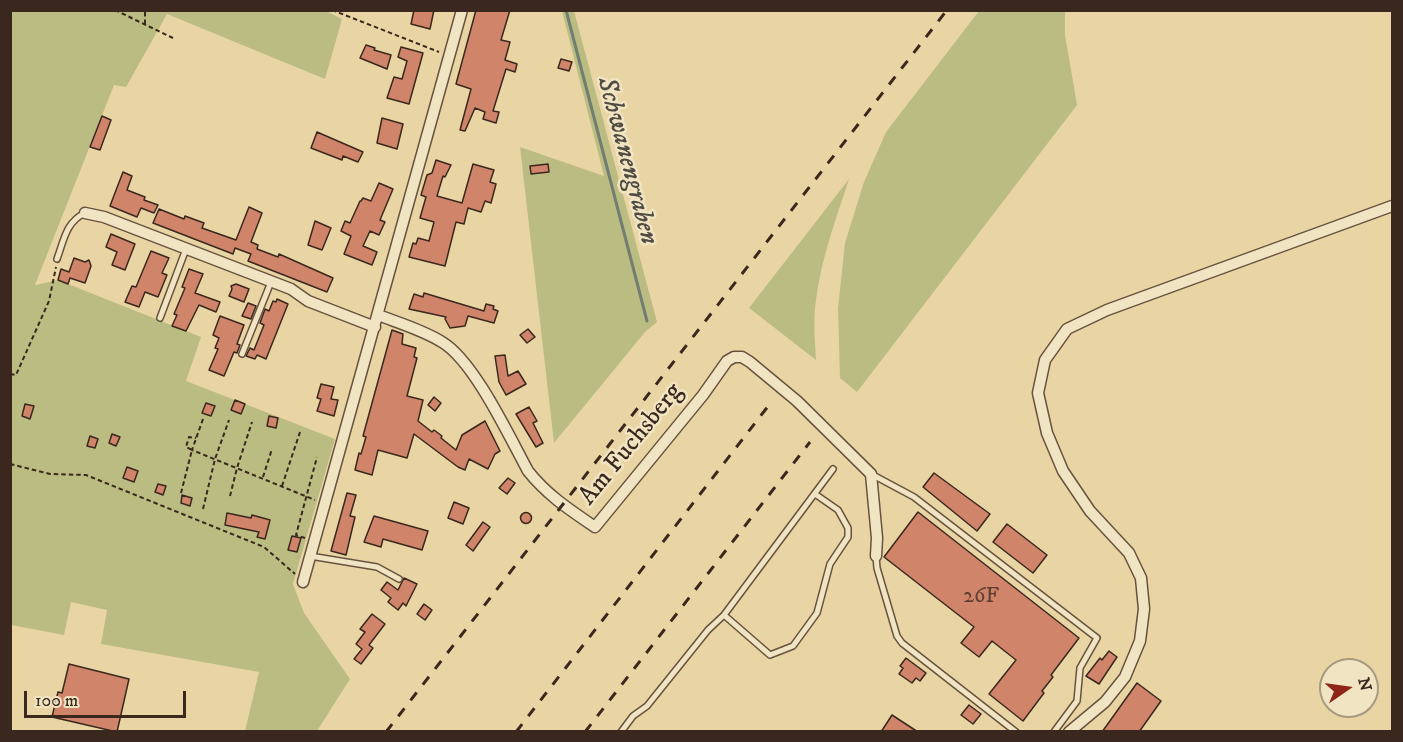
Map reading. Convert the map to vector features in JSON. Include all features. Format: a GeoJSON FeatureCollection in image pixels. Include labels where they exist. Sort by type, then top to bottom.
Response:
{"type":"FeatureCollection","features":[{"type":"Feature","properties":{"kind":"street"},"geometry":{"type":"LineString","coordinates":[[303,582],[462,10]]}},
{"type":"Feature","properties":{"kind":"street"},"geometry":{"type":"LineString","coordinates":[[1069,732],[1105,702],[1125,677],[1140,641],[1144,609],[1141,578],[1130,553],[1090,511],[1068,479],[1047,433],[1038,393],[1045,360],[1067,329],[1107,310],[1392,206]]}},
{"type":"Feature","properties":{"kind":"street"},"geometry":{"type":"LineString","coordinates":[[85,213],[104,217],[271,282],[291,290],[308,301],[375,327]]}},
{"type":"Feature","properties":{"kind":"street","name":"Am Fuchsberg"},"geometry":{"type":"LineString","coordinates":[[378,315],[432,337],[451,349],[478,382],[528,471],[547,492],[595,527],[703,395],[727,361],[734,357],[742,357],[750,362],[790,395],[871,474]]}},
{"type":"Feature","properties":{"kind":"street"},"geometry":{"type":"LineString","coordinates":[[871,474],[877,538],[876,556]]}},
{"type":"Feature","properties":{"kind":"lane"},"geometry":{"type":"LineString","coordinates":[[57,259],[69,225],[75,218],[85,213]]}},
{"type":"Feature","properties":{"kind":"lane"},"geometry":{"type":"LineString","coordinates":[[160,318],[186,249]]}},
{"type":"Feature","properties":{"kind":"lane"},"geometry":{"type":"LineString","coordinates":[[242,354],[271,282]]}},
{"type":"Feature","properties":{"kind":"lane"},"geometry":{"type":"LineString","coordinates":[[621,732],[633,716],[647,706],[708,630],[724,615],[833,469]]}},
{"type":"Feature","properties":{"kind":"lane"},"geometry":{"type":"LineString","coordinates":[[871,474],[914,497],[1097,639],[1080,668],[1077,701],[1054,732]]}},
{"type":"Feature","properties":{"kind":"lane"},"geometry":{"type":"LineString","coordinates":[[724,615],[770,655],[793,646],[817,613],[830,564],[848,537],[848,528],[838,510],[815,494]]}},
{"type":"Feature","properties":{"kind":"lane"},"geometry":{"type":"LineString","coordinates":[[310,556],[377,567],[399,579]]}},
{"type":"Feature","properties":{"kind":"lane"},"geometry":{"type":"LineString","coordinates":[[876,556],[877,568],[897,636],[902,643],[1016,732]]}},
{"type":"Feature","properties":{"kind":"path"},"geometry":{"type":"LineString","coordinates":[[115,10],[173,38]]}},
{"type":"Feature","properties":{"kind":"path"},"geometry":{"type":"LineString","coordinates":[[144,24],[145,10]]}},
{"type":"Feature","properties":{"kind":"path"},"geometry":{"type":"LineString","coordinates":[[332,10],[450,56]]}},
{"type":"Feature","properties":{"kind":"path"},"geometry":{"type":"LineString","coordinates":[[10,374],[16,375],[49,301],[57,259]]}},
{"type":"Feature","properties":{"kind":"path"},"geometry":{"type":"LineString","coordinates":[[182,493],[192,450],[203,419]]}},
{"type":"Feature","properties":{"kind":"path"},"geometry":{"type":"LineString","coordinates":[[203,509],[215,459],[229,420]]}},
{"type":"Feature","properties":{"kind":"path"},"geometry":{"type":"LineString","coordinates":[[230,496],[252,422]]}},
{"type":"Feature","properties":{"kind":"path"},"geometry":{"type":"LineString","coordinates":[[282,486],[300,432]]}},
{"type":"Feature","properties":{"kind":"path"},"geometry":{"type":"LineString","coordinates":[[196,438],[189,437],[186,447],[325,504]]}},
{"type":"Feature","properties":{"kind":"path"},"geometry":{"type":"LineString","coordinates":[[262,478],[272,449]]}},
{"type":"Feature","properties":{"kind":"path"},"geometry":{"type":"LineString","coordinates":[[315,541],[296,534],[317,457]]}},
{"type":"Feature","properties":{"kind":"path"},"geometry":{"type":"LineString","coordinates":[[10,464],[50,474],[86,475],[264,547],[303,582]]}},
{"type":"Feature","properties":{"kind":"green space"},"geometry":{"type":"Polygon","coordinates":[[[324,10],[342,19],[325,79],[167,14],[126,87],[114,85],[35,285],[58,280],[201,337],[186,381],[335,439],[293,584],[304,613],[350,679],[317,731],[245,731],[259,672],[101,644],[107,610],[71,602],[64,635],[11,625],[10,11],[324,10]]]}},
{"type":"Feature","properties":{"kind":"green space"},"geometry":{"type":"Polygon","coordinates":[[[562,11],[574,11],[657,322],[645,332],[554,443],[520,147],[604,176],[562,11]]]}},
{"type":"Feature","properties":{"kind":"green space"},"geometry":{"type":"Polygon","coordinates":[[[979,11],[1065,11],[1065,35],[1077,105],[857,392],[840,378],[838,308],[845,243],[864,182],[886,132],[979,11]]]}},
{"type":"Feature","properties":{"kind":"green space"},"geometry":{"type":"Polygon","coordinates":[[[849,179],[818,285],[814,330],[816,360],[749,308],[849,179]]]}},
{"type":"Feature","properties":{"kind":"building"},"geometry":{"type":"Polygon","coordinates":[[[414,10],[434,10],[430,29],[411,24],[414,10]]]}},
{"type":"Feature","properties":{"kind":"building"},"geometry":{"type":"Polygon","coordinates":[[[476,10],[510,10],[501,40],[510,42],[505,60],[517,64],[515,72],[506,69],[493,111],[499,112],[496,123],[483,119],[485,112],[475,108],[465,131],[460,130],[471,89],[456,84],[476,10]]]}},
{"type":"Feature","properties":{"kind":"building"},"geometry":{"type":"Polygon","coordinates":[[[366,45],[391,55],[387,69],[360,58],[366,45]]]}},
{"type":"Feature","properties":{"kind":"building"},"geometry":{"type":"Polygon","coordinates":[[[401,47],[423,53],[409,104],[387,98],[394,77],[402,79],[407,61],[398,57],[401,47]]]}},
{"type":"Feature","properties":{"kind":"building"},"geometry":{"type":"Polygon","coordinates":[[[561,59],[572,62],[569,71],[558,68],[561,59]]]}},
{"type":"Feature","properties":{"kind":"building"},"geometry":{"type":"Polygon","coordinates":[[[102,116],[111,120],[100,150],[90,147],[102,116]]]}},
{"type":"Feature","properties":{"kind":"building"},"geometry":{"type":"Polygon","coordinates":[[[382,118],[403,124],[397,149],[377,143],[382,118]]]}},
{"type":"Feature","properties":{"kind":"building"},"geometry":{"type":"Polygon","coordinates":[[[317,132],[363,152],[358,162],[343,156],[342,160],[311,148],[317,132]]]}},
{"type":"Feature","properties":{"kind":"building"},"geometry":{"type":"Polygon","coordinates":[[[436,160],[451,165],[445,177],[443,176],[437,196],[462,203],[473,164],[494,170],[490,182],[496,184],[491,203],[485,201],[481,212],[468,208],[464,224],[456,222],[445,266],[409,257],[413,243],[416,244],[418,238],[429,241],[434,222],[420,218],[426,197],[421,195],[427,175],[432,173],[436,160]]]}},
{"type":"Feature","properties":{"kind":"building"},"geometry":{"type":"Polygon","coordinates":[[[548,164],[549,172],[531,174],[530,166],[548,164]]]}},
{"type":"Feature","properties":{"kind":"building"},"geometry":{"type":"Polygon","coordinates":[[[123,172],[132,176],[127,190],[158,205],[154,213],[141,208],[137,217],[110,206],[123,172]]]}},
{"type":"Feature","properties":{"kind":"building"},"geometry":{"type":"Polygon","coordinates":[[[379,183],[393,189],[380,220],[385,222],[379,235],[370,231],[363,246],[377,252],[372,265],[344,254],[351,236],[341,231],[345,221],[350,223],[363,198],[371,201],[379,183]]]}},
{"type":"Feature","properties":{"kind":"building"},"geometry":{"type":"Polygon","coordinates":[[[249,207],[262,213],[251,242],[258,245],[257,249],[278,257],[279,254],[333,278],[327,292],[248,261],[251,254],[235,248],[233,254],[153,223],[159,209],[184,219],[185,216],[204,223],[202,228],[236,240],[249,207]]]}},
{"type":"Feature","properties":{"kind":"building"},"geometry":{"type":"Polygon","coordinates":[[[315,221],[331,228],[322,250],[308,245],[315,221]]]}},
{"type":"Feature","properties":{"kind":"building"},"geometry":{"type":"Polygon","coordinates":[[[111,234],[135,244],[125,270],[112,265],[117,252],[106,247],[111,234]]]}},
{"type":"Feature","properties":{"kind":"building"},"geometry":{"type":"Polygon","coordinates":[[[151,251],[169,258],[162,273],[167,275],[158,297],[145,292],[139,307],[125,302],[132,286],[136,287],[151,251]]]}},
{"type":"Feature","properties":{"kind":"building"},"geometry":{"type":"Polygon","coordinates":[[[74,258],[85,262],[89,260],[91,266],[85,283],[70,278],[68,284],[58,280],[61,269],[69,272],[74,258]]]}},
{"type":"Feature","properties":{"kind":"building"},"geometry":{"type":"Polygon","coordinates":[[[189,269],[203,274],[195,293],[220,302],[216,312],[199,305],[186,331],[172,326],[189,269]]]}},
{"type":"Feature","properties":{"kind":"building"},"geometry":{"type":"Polygon","coordinates":[[[236,284],[249,289],[244,302],[229,296],[231,286],[236,284]]]}},
{"type":"Feature","properties":{"kind":"building"},"geometry":{"type":"Polygon","coordinates":[[[424,293],[484,311],[486,304],[494,306],[493,309],[498,311],[494,323],[468,316],[465,326],[450,328],[446,317],[409,309],[414,294],[423,297],[424,293]]]}},
{"type":"Feature","properties":{"kind":"building"},"geometry":{"type":"Polygon","coordinates":[[[277,299],[288,304],[266,359],[257,355],[255,359],[246,356],[250,348],[254,350],[264,325],[260,323],[265,309],[269,311],[273,301],[276,302],[277,299]]]}},
{"type":"Feature","properties":{"kind":"building"},"geometry":{"type":"Polygon","coordinates":[[[248,303],[256,306],[251,319],[242,316],[248,303]]]}},
{"type":"Feature","properties":{"kind":"building"},"geometry":{"type":"Polygon","coordinates":[[[220,316],[244,325],[237,344],[240,345],[237,353],[234,352],[224,376],[209,370],[218,349],[215,348],[219,338],[213,335],[220,316]]]}},
{"type":"Feature","properties":{"kind":"building"},"geometry":{"type":"Polygon","coordinates":[[[528,329],[535,337],[527,343],[520,335],[528,329]]]}},
{"type":"Feature","properties":{"kind":"building"},"geometry":{"type":"Polygon","coordinates":[[[392,330],[403,334],[402,344],[416,348],[414,357],[417,358],[407,396],[423,400],[418,421],[432,432],[434,430],[442,436],[441,438],[456,450],[462,435],[485,421],[500,451],[495,454],[488,469],[469,459],[465,470],[458,467],[414,434],[407,458],[378,450],[372,475],[355,470],[366,437],[363,436],[392,330]]]}},
{"type":"Feature","properties":{"kind":"building"},"geometry":{"type":"Polygon","coordinates":[[[505,355],[508,376],[518,371],[526,384],[506,395],[499,382],[495,356],[505,355]]]}},
{"type":"Feature","properties":{"kind":"building"},"geometry":{"type":"Polygon","coordinates":[[[321,384],[334,387],[331,399],[338,400],[334,416],[317,411],[321,399],[317,398],[321,384]]]}},
{"type":"Feature","properties":{"kind":"building"},"geometry":{"type":"Polygon","coordinates":[[[434,397],[441,403],[435,411],[428,405],[434,397]]]}},
{"type":"Feature","properties":{"kind":"building"},"geometry":{"type":"Polygon","coordinates":[[[235,400],[245,404],[241,414],[231,410],[235,400]]]}},
{"type":"Feature","properties":{"kind":"building"},"geometry":{"type":"Polygon","coordinates":[[[206,403],[215,406],[211,416],[202,413],[206,403]]]}},
{"type":"Feature","properties":{"kind":"building"},"geometry":{"type":"Polygon","coordinates":[[[25,404],[34,406],[30,419],[22,416],[25,404]]]}},
{"type":"Feature","properties":{"kind":"building"},"geometry":{"type":"Polygon","coordinates":[[[529,407],[537,421],[533,423],[543,443],[536,447],[516,414],[529,407]]]}},
{"type":"Feature","properties":{"kind":"building"},"geometry":{"type":"Polygon","coordinates":[[[269,416],[278,418],[276,428],[267,426],[269,416]]]}},
{"type":"Feature","properties":{"kind":"building"},"geometry":{"type":"Polygon","coordinates":[[[112,434],[120,437],[116,446],[109,443],[112,434]]]}},
{"type":"Feature","properties":{"kind":"building"},"geometry":{"type":"Polygon","coordinates":[[[90,436],[98,439],[95,448],[87,446],[90,436]]]}},
{"type":"Feature","properties":{"kind":"building"},"geometry":{"type":"Polygon","coordinates":[[[127,467],[138,471],[134,482],[123,478],[127,467]]]}},
{"type":"Feature","properties":{"kind":"building"},"geometry":{"type":"Polygon","coordinates":[[[934,473],[990,514],[977,531],[923,487],[934,473]]]}},
{"type":"Feature","properties":{"kind":"building"},"geometry":{"type":"Polygon","coordinates":[[[508,478],[515,483],[507,494],[499,488],[508,478]]]}},
{"type":"Feature","properties":{"kind":"building"},"geometry":{"type":"Polygon","coordinates":[[[158,484],[166,486],[163,495],[155,492],[158,484]]]}},
{"type":"Feature","properties":{"kind":"building"},"geometry":{"type":"Polygon","coordinates":[[[347,493],[356,495],[350,516],[355,517],[346,555],[331,551],[347,493]]]}},
{"type":"Feature","properties":{"kind":"building"},"geometry":{"type":"Polygon","coordinates":[[[182,495],[192,498],[190,506],[181,503],[182,495]]]}},
{"type":"Feature","properties":{"kind":"building"},"geometry":{"type":"Polygon","coordinates":[[[454,502],[469,508],[463,524],[448,518],[454,502]]]}},
{"type":"Feature","properties":{"kind":"building"},"geometry":{"type":"Polygon","coordinates":[[[918,512],[1079,638],[1051,675],[1053,677],[1042,691],[1044,693],[1023,721],[989,694],[1016,660],[992,641],[979,657],[961,643],[974,627],[884,557],[918,512]]]}},
{"type":"Feature","properties":{"kind":"building"},"geometry":{"type":"Polygon","coordinates":[[[227,513],[251,518],[252,515],[270,520],[265,539],[257,537],[259,532],[225,525],[227,513]]]}},
{"type":"Feature","properties":{"kind":"building"},"geometry":{"type":"Polygon","coordinates":[[[526,513],[530,514],[530,522],[526,523],[522,522],[521,518],[522,514],[526,513]]]}},
{"type":"Feature","properties":{"kind":"building"},"geometry":{"type":"Polygon","coordinates":[[[374,516],[428,531],[422,550],[383,539],[381,547],[364,542],[374,516]]]}},
{"type":"Feature","properties":{"kind":"building"},"geometry":{"type":"Polygon","coordinates":[[[483,522],[490,527],[473,551],[466,545],[483,522]]]}},
{"type":"Feature","properties":{"kind":"building"},"geometry":{"type":"Polygon","coordinates":[[[1007,524],[1047,555],[1033,573],[993,542],[1007,524]]]}},
{"type":"Feature","properties":{"kind":"building"},"geometry":{"type":"Polygon","coordinates":[[[292,536],[301,538],[297,552],[288,550],[292,536]]]}},
{"type":"Feature","properties":{"kind":"building"},"geometry":{"type":"Polygon","coordinates":[[[404,578],[417,584],[406,606],[403,603],[398,610],[388,602],[391,598],[381,590],[387,582],[398,590],[404,578]]]}},
{"type":"Feature","properties":{"kind":"building"},"geometry":{"type":"Polygon","coordinates":[[[424,604],[432,610],[425,620],[417,614],[424,604]]]}},
{"type":"Feature","properties":{"kind":"building"},"geometry":{"type":"Polygon","coordinates":[[[372,614],[385,624],[369,645],[373,648],[361,664],[354,659],[362,649],[356,644],[365,632],[360,629],[372,614]]]}},
{"type":"Feature","properties":{"kind":"building"},"geometry":{"type":"Polygon","coordinates":[[[1109,651],[1117,657],[1099,684],[1086,676],[1100,658],[1102,660],[1109,651]]]}},
{"type":"Feature","properties":{"kind":"building"},"geometry":{"type":"Polygon","coordinates":[[[906,658],[926,673],[920,681],[916,678],[912,683],[899,674],[903,668],[900,666],[906,658]]]}},
{"type":"Feature","properties":{"kind":"building"},"geometry":{"type":"Polygon","coordinates":[[[69,664],[129,679],[117,732],[52,717],[58,692],[62,693],[69,664]]]}},
{"type":"Feature","properties":{"kind":"building"},"geometry":{"type":"Polygon","coordinates":[[[1137,683],[1161,701],[1139,732],[1102,732],[1137,683]]]}},
{"type":"Feature","properties":{"kind":"building"},"geometry":{"type":"Polygon","coordinates":[[[969,705],[981,714],[973,724],[961,715],[969,705]]]}},
{"type":"Feature","properties":{"kind":"building"},"geometry":{"type":"Polygon","coordinates":[[[892,715],[918,732],[881,732],[892,715]]]}},
{"type":"Feature","properties":{"kind":"waterway","name":"Schwanengraben"},"geometry":{"type":"LineString","coordinates":[[566,10],[647,321]]}},
{"type":"Feature","properties":{"kind":"railway"},"geometry":{"type":"LineString","coordinates":[[386,732],[947,10]]}},
{"type":"Feature","properties":{"kind":"railway"},"geometry":{"type":"LineString","coordinates":[[516,732],[769,405]]}},
{"type":"Feature","properties":{"kind":"railway"},"geometry":{"type":"LineString","coordinates":[[585,732],[810,442]]}}]}
